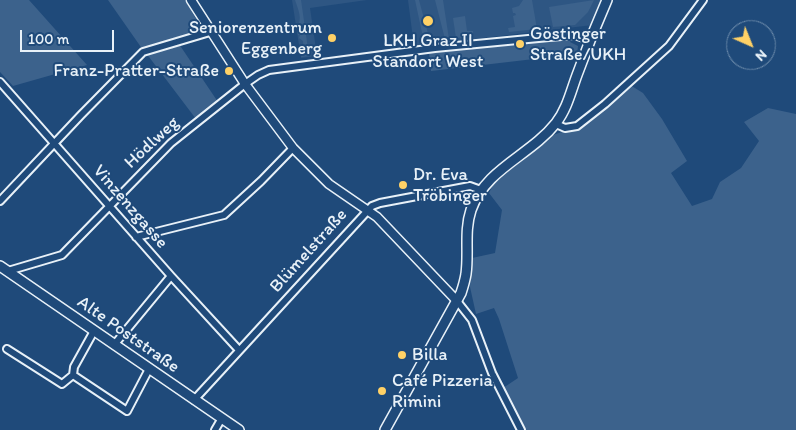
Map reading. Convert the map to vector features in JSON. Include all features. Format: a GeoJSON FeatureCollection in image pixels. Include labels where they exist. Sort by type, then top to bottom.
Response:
{"type":"FeatureCollection","features":[{"type":"Feature","properties":{"kind":"main road"},"geometry":{"type":"LineString","coordinates":[[385,430],[457,301],[466,275],[466,230],[471,209],[481,190],[494,174],[540,139],[556,124],[566,108],[590,40],[607,0]]}},
{"type":"Feature","properties":{"kind":"main road","name":"Alte Poststraße"},"geometry":{"type":"LineString","coordinates":[[0,266],[239,430]]}},
{"type":"Feature","properties":{"kind":"street"},"geometry":{"type":"LineString","coordinates":[[191,0],[244,84],[293,148],[330,184],[377,217],[457,301],[472,320],[492,373],[521,430]]}},
{"type":"Feature","properties":{"kind":"street"},"geometry":{"type":"LineString","coordinates":[[556,124],[565,128],[577,126],[605,104],[669,46],[703,0]]}},
{"type":"Feature","properties":{"kind":"street"},"geometry":{"type":"LineString","coordinates":[[0,201],[143,52],[210,32]]}},
{"type":"Feature","properties":{"kind":"street","name":"Hödlweg"},"geometry":{"type":"LineString","coordinates":[[8,271],[62,255],[108,205],[170,143],[244,84],[269,70],[435,48],[549,37],[574,35],[590,40]]}},
{"type":"Feature","properties":{"kind":"street","name":"Vinzenzgasse"},"geometry":{"type":"LineString","coordinates":[[1,86],[55,143],[136,237],[239,350]]}},
{"type":"Feature","properties":{"kind":"street"},"geometry":{"type":"LineString","coordinates":[[136,237],[224,215],[293,148]]}},
{"type":"Feature","properties":{"kind":"street","name":"Blümelstraße"},"geometry":{"type":"LineString","coordinates":[[194,400],[367,210],[380,203],[470,186],[481,190]]}},
{"type":"Feature","properties":{"kind":"street"},"geometry":{"type":"LineString","coordinates":[[114,345],[171,276]]}},
{"type":"Feature","properties":{"kind":"street"},"geometry":{"type":"LineString","coordinates":[[7,349],[62,384],[73,374],[74,366],[94,331]]}},
{"type":"Feature","properties":{"kind":"street"},"geometry":{"type":"LineString","coordinates":[[73,374],[127,411],[149,369]]}},
{"type":"Feature","properties":{"kind":"street"},"geometry":{"type":"LineString","coordinates":[[215,430],[222,418]]}},
{"type":"Feature","properties":{"kind":"shaded area"},"geometry":{"type":"Polygon","coordinates":[[[0,0],[29,0],[87,65],[13,86],[0,72],[0,0]]]}},
{"type":"Feature","properties":{"kind":"shaded area"},"geometry":{"type":"Polygon","coordinates":[[[108,0],[185,0],[203,31],[143,50],[108,0]]]}},
{"type":"Feature","properties":{"kind":"shaded area","name":"LKH Graz II Standort West"},"geometry":{"type":"Polygon","coordinates":[[[292,0],[367,0],[310,8],[317,56],[301,58],[292,0]]]}},
{"type":"Feature","properties":{"kind":"shaded area"},"geometry":{"type":"Polygon","coordinates":[[[295,0],[301,0],[309,56],[301,57],[304,51],[303,41],[299,38],[300,35],[298,35],[297,27],[300,17],[295,0]]]}},
{"type":"Feature","properties":{"kind":"shaded area"},"geometry":{"type":"Polygon","coordinates":[[[408,0],[603,0],[593,25],[414,46],[408,0]]]}},
{"type":"Feature","properties":{"kind":"shaded area"},"geometry":{"type":"Polygon","coordinates":[[[415,0],[419,0],[430,41],[424,42],[415,0]]]}},
{"type":"Feature","properties":{"kind":"shaded area"},"geometry":{"type":"Polygon","coordinates":[[[435,0],[443,0],[449,39],[445,39],[435,0]]]}},
{"type":"Feature","properties":{"kind":"shaded area"},"geometry":{"type":"Polygon","coordinates":[[[523,0],[532,0],[537,29],[509,32],[508,28],[515,27],[513,16],[516,15],[513,13],[512,8],[519,6],[523,0]]]}},
{"type":"Feature","properties":{"kind":"shaded area"},"geometry":{"type":"Polygon","coordinates":[[[594,0],[588,12],[575,25],[553,27],[549,7],[594,0]]]}},
{"type":"Feature","properties":{"kind":"shaded area"},"geometry":{"type":"Polygon","coordinates":[[[465,16],[467,31],[473,31],[473,34],[467,37],[456,38],[453,18],[465,16]]]}},
{"type":"Feature","properties":{"kind":"shaded area"},"geometry":{"type":"Polygon","coordinates":[[[571,40],[570,42],[578,46],[577,54],[431,71],[429,53],[494,45],[495,47],[517,45],[517,47],[522,46],[522,44],[533,43],[533,41],[571,40]]]}},
{"type":"Feature","properties":{"kind":"shaded area"},"geometry":{"type":"Polygon","coordinates":[[[179,44],[218,102],[196,119],[146,53],[179,44]]]}},
{"type":"Feature","properties":{"kind":"shaded area"},"geometry":{"type":"Polygon","coordinates":[[[630,85],[643,93],[662,119],[687,161],[671,173],[692,206],[712,199],[720,182],[741,168],[759,141],[744,122],[768,108],[796,114],[796,430],[525,430],[503,388],[518,378],[499,319],[494,308],[476,314],[470,287],[472,258],[495,253],[502,210],[489,193],[497,177],[553,135],[580,126],[630,85]]]}},
{"type":"Feature","properties":{"kind":"place","name":"LKH Graz II Standort West"},"geometry":{"type":"Point","coordinates":[428,21]}},
{"type":"Feature","properties":{"kind":"place","name":"Seniorenzentrum Eggenberg"},"geometry":{"type":"Point","coordinates":[332,38]}},
{"type":"Feature","properties":{"kind":"place","name":"Göstinger Straße/UKH"},"geometry":{"type":"Point","coordinates":[520,44]}},
{"type":"Feature","properties":{"kind":"place","name":"Franz-Pratter-Straße"},"geometry":{"type":"Point","coordinates":[229,71]}},
{"type":"Feature","properties":{"kind":"place","name":"Dr. Eva Tröbinger"},"geometry":{"type":"Point","coordinates":[403,185]}},
{"type":"Feature","properties":{"kind":"place","name":"Billa"},"geometry":{"type":"Point","coordinates":[402,355]}},
{"type":"Feature","properties":{"kind":"place","name":"Café Pizzeria Rimini"},"geometry":{"type":"Point","coordinates":[382,391]}}]}
